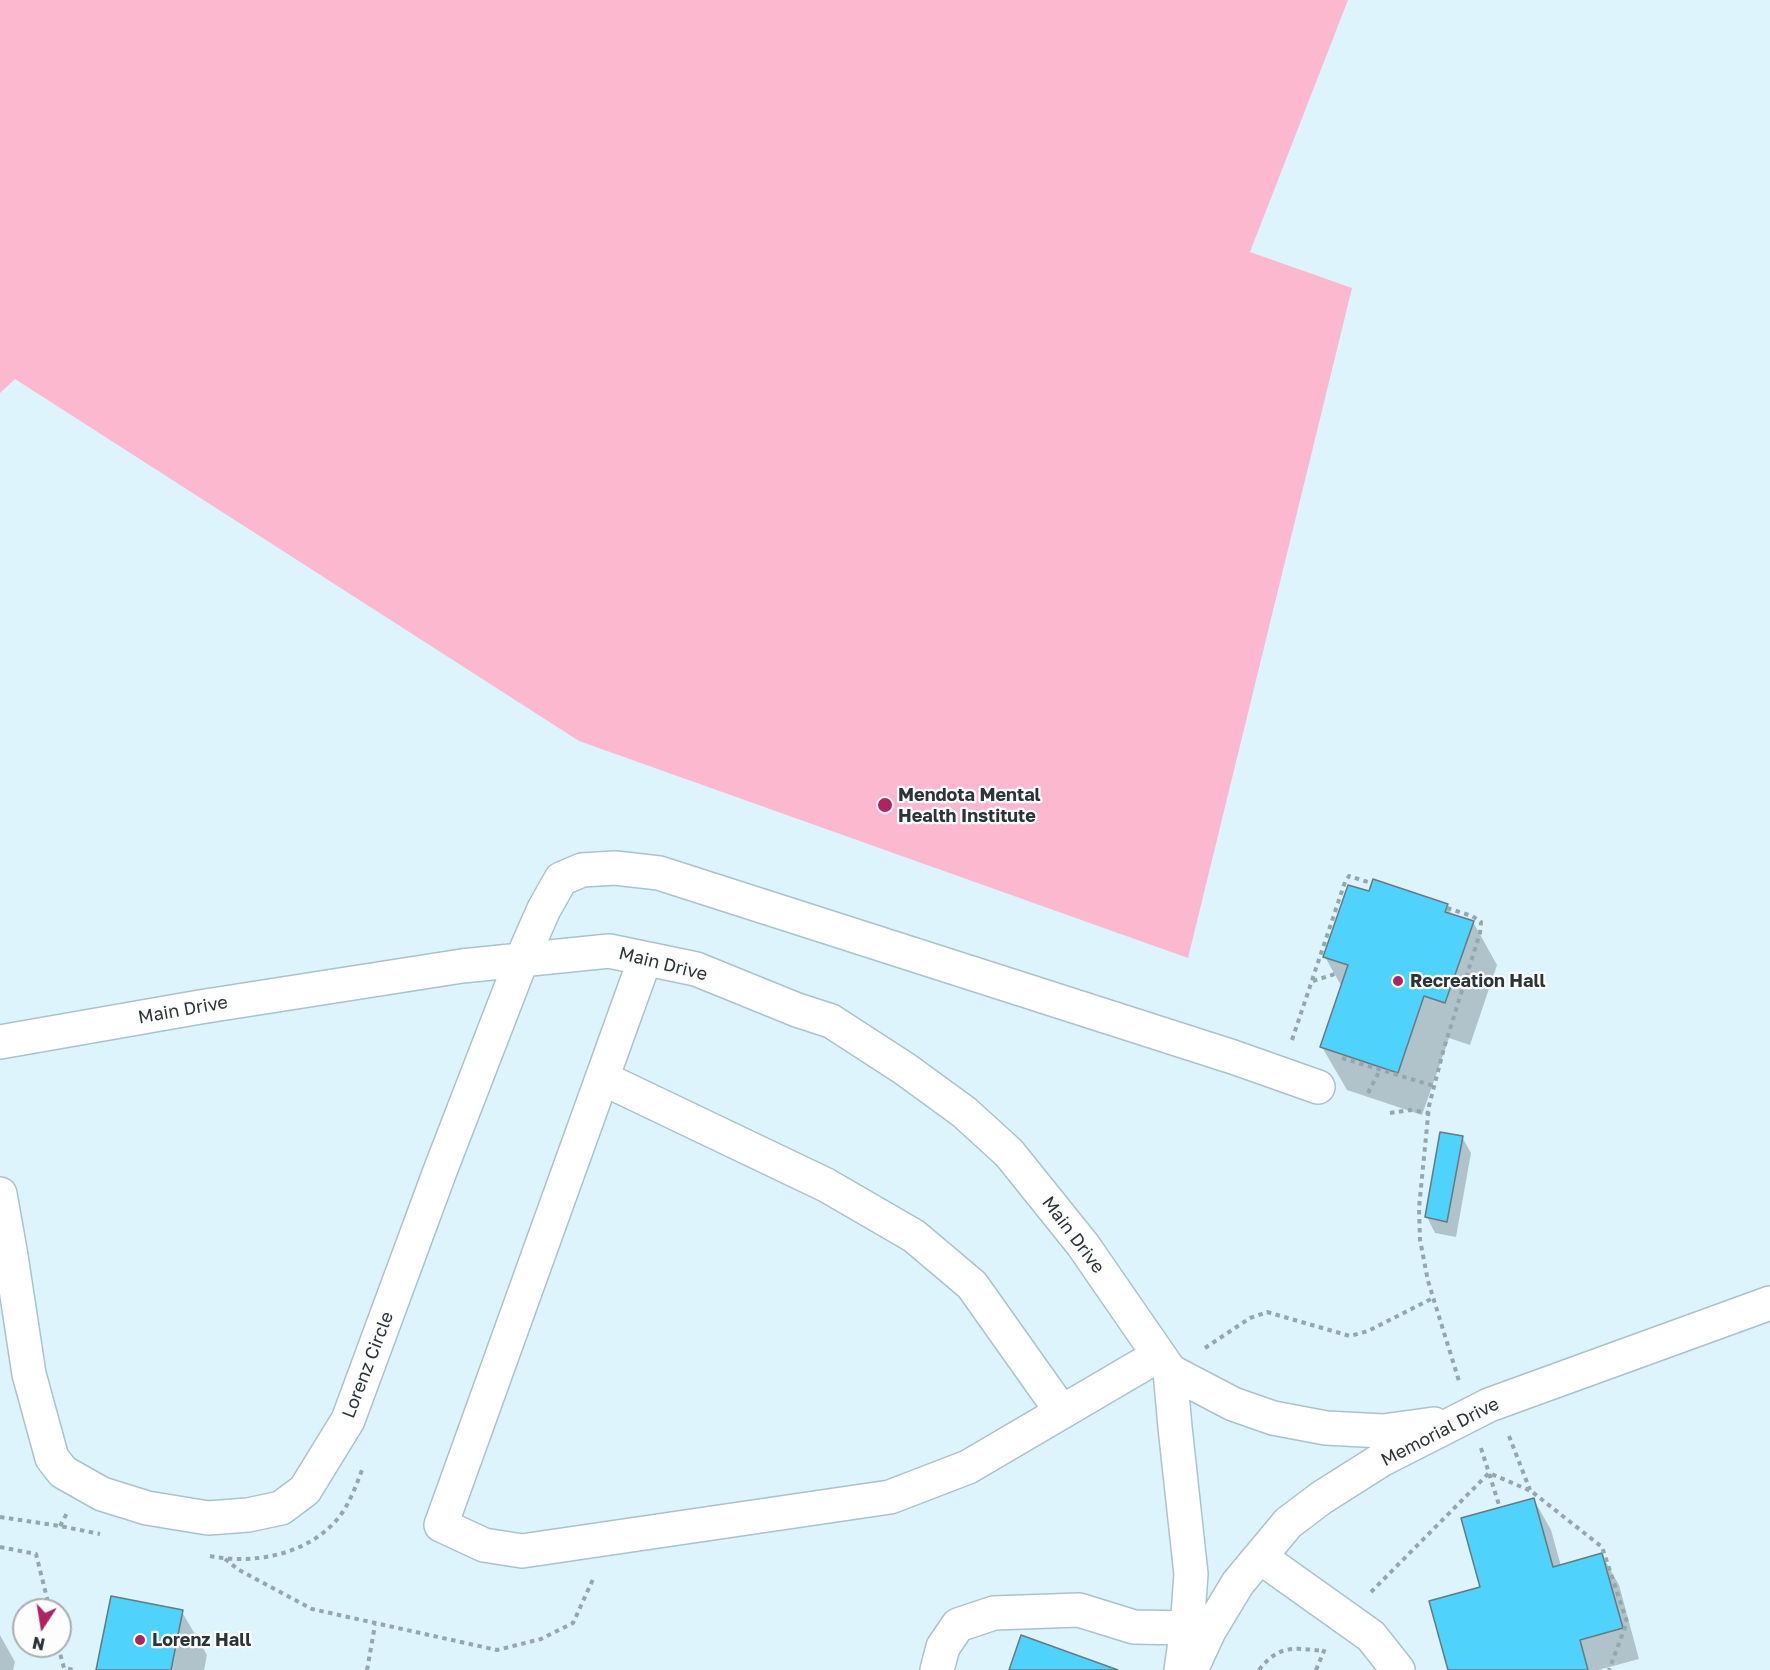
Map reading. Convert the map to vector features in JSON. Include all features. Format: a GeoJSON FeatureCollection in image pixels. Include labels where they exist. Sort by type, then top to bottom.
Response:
{"type":"FeatureCollection","features":[{"type":"Feature","properties":{"kind":"lane","name":"Lorenz Circle"},"geometry":{"type":"LineString","coordinates":[[0,1194],[29,1374],[52,1458],[63,1472],[102,1494],[147,1508],[208,1518],[248,1515],[281,1509],[305,1490],[348,1420],[440,1171],[522,959],[544,909],[561,879],[582,870],[615,868],[659,873],[1212,1050],[1318,1087]]}},
{"type":"Feature","properties":{"kind":"lane","name":"Main Drive"},"geometry":{"type":"LineString","coordinates":[[0,1042],[200,1007],[462,966],[522,959],[609,951],[696,969],[797,1010],[831,1021],[905,1069],[964,1113],[1009,1153],[1083,1245],[1165,1363],[1243,1408],[1273,1419],[1326,1428],[1383,1431],[1475,1412]]}},
{"type":"Feature","properties":{"kind":"lane"},"geometry":{"type":"LineString","coordinates":[[645,959],[441,1525],[484,1545],[522,1551],[890,1497],[968,1467],[1062,1412],[1165,1363]]}},
{"type":"Feature","properties":{"kind":"lane"},"geometry":{"type":"LineString","coordinates":[[602,1078],[826,1185],[914,1236],[972,1285],[1062,1412]]}},
{"type":"Feature","properties":{"kind":"lane","name":"Memorial Drive"},"geometry":{"type":"LineString","coordinates":[[1191,1670],[1209,1631],[1238,1583],[1288,1523],[1321,1498],[1381,1460],[1475,1412],[1770,1304]]}},
{"type":"Feature","properties":{"kind":"lane","name":"Main Drive"},"geometry":{"type":"LineString","coordinates":[[1165,1363],[1191,1574],[1181,1670]]}},
{"type":"Feature","properties":{"kind":"lane"},"geometry":{"type":"LineString","coordinates":[[1260,1557],[1371,1636],[1398,1670]]}},
{"type":"Feature","properties":{"kind":"lane"},"geometry":{"type":"LineString","coordinates":[[935,1670],[943,1647],[958,1625],[993,1613],[1079,1610],[1134,1628],[1187,1628]]}},
{"type":"Feature","properties":{"kind":"path"},"geometry":{"type":"LineString","coordinates":[[1291,1043],[1345,882],[1349,876],[1371,883]]}},
{"type":"Feature","properties":{"kind":"path"},"geometry":{"type":"LineString","coordinates":[[1446,908],[1472,916],[1481,922],[1480,933],[1434,1086],[1419,1209],[1420,1240],[1428,1281],[1475,1412],[1489,1473],[1500,1508]]}},
{"type":"Feature","properties":{"kind":"path"},"geometry":{"type":"LineString","coordinates":[[1312,981],[1335,974]]}},
{"type":"Feature","properties":{"kind":"path"},"geometry":{"type":"LineString","coordinates":[[1336,1056],[1434,1086]]}},
{"type":"Feature","properties":{"kind":"path"},"geometry":{"type":"LineString","coordinates":[[1368,1093],[1380,1070]]}},
{"type":"Feature","properties":{"kind":"path"},"geometry":{"type":"LineString","coordinates":[[1390,1113],[1410,1110],[1429,1113]]}},
{"type":"Feature","properties":{"kind":"path"},"geometry":{"type":"LineString","coordinates":[[1475,1412],[1531,1491]]}},
{"type":"Feature","properties":{"kind":"path"},"geometry":{"type":"LineString","coordinates":[[1489,1473],[1531,1491],[1602,1547],[1627,1622],[1609,1670]]}},
{"type":"Feature","properties":{"kind":"path"},"geometry":{"type":"LineString","coordinates":[[1316,1670],[1330,1639],[1346,1618],[1489,1473]]}},
{"type":"Feature","properties":{"kind":"path"},"geometry":{"type":"LineString","coordinates":[[0,1547],[36,1554],[47,1598]]}},
{"type":"Feature","properties":{"kind":"path"},"geometry":{"type":"LineString","coordinates":[[367,1670],[375,1624]]}},
{"type":"Feature","properties":{"kind":"path"},"geometry":{"type":"LineString","coordinates":[[1259,1670],[1269,1657],[1282,1651],[1297,1648],[1324,1651]]}},
{"type":"Feature","properties":{"kind":"path"},"geometry":{"type":"LineString","coordinates":[[61,1658],[64,1668],[74,1670]]}},
{"type":"Feature","properties":{"kind":"shaded area"},"geometry":{"type":"Polygon","coordinates":[[[0,0],[1348,0],[1250,252],[1352,288],[1188,958],[579,741],[15,379],[0,393],[0,0]]]}},
{"type":"Feature","properties":{"kind":"building","name":"Recreation Hall"},"geometry":{"type":"Polygon","coordinates":[[[1373,879],[1448,904],[1445,912],[1474,921],[1445,1003],[1424,996],[1398,1073],[1320,1047],[1348,965],[1323,957],[1348,885],[1369,891],[1373,879]]]}},
{"type":"Feature","properties":{"kind":"building"},"geometry":{"type":"Polygon","coordinates":[[[1440,1132],[1463,1136],[1447,1222],[1425,1217],[1440,1132]]]}},
{"type":"Feature","properties":{"kind":"building"},"geometry":{"type":"Polygon","coordinates":[[[1534,1498],[1553,1567],[1602,1553],[1623,1628],[1580,1640],[1588,1670],[1448,1670],[1429,1601],[1480,1587],[1461,1518],[1534,1498]]]}},
{"type":"Feature","properties":{"kind":"building","name":"Lorenz Hall"},"geometry":{"type":"Polygon","coordinates":[[[111,1596],[183,1610],[171,1670],[96,1670],[111,1596]]]}},
{"type":"Feature","properties":{"kind":"building"},"geometry":{"type":"Polygon","coordinates":[[[1021,1635],[1118,1670],[1009,1670],[1021,1635]]]}},
{"type":"Feature","properties":{"kind":"place","name":"Mendota Mental Health Institute"},"geometry":{"type":"Point","coordinates":[885,805]}},
{"type":"Feature","properties":{"kind":"place","name":"Recreation Hall"},"geometry":{"type":"Point","coordinates":[1398,981]}},
{"type":"Feature","properties":{"kind":"place","name":"Lorenz Hall"},"geometry":{"type":"Point","coordinates":[140,1640]}}]}
